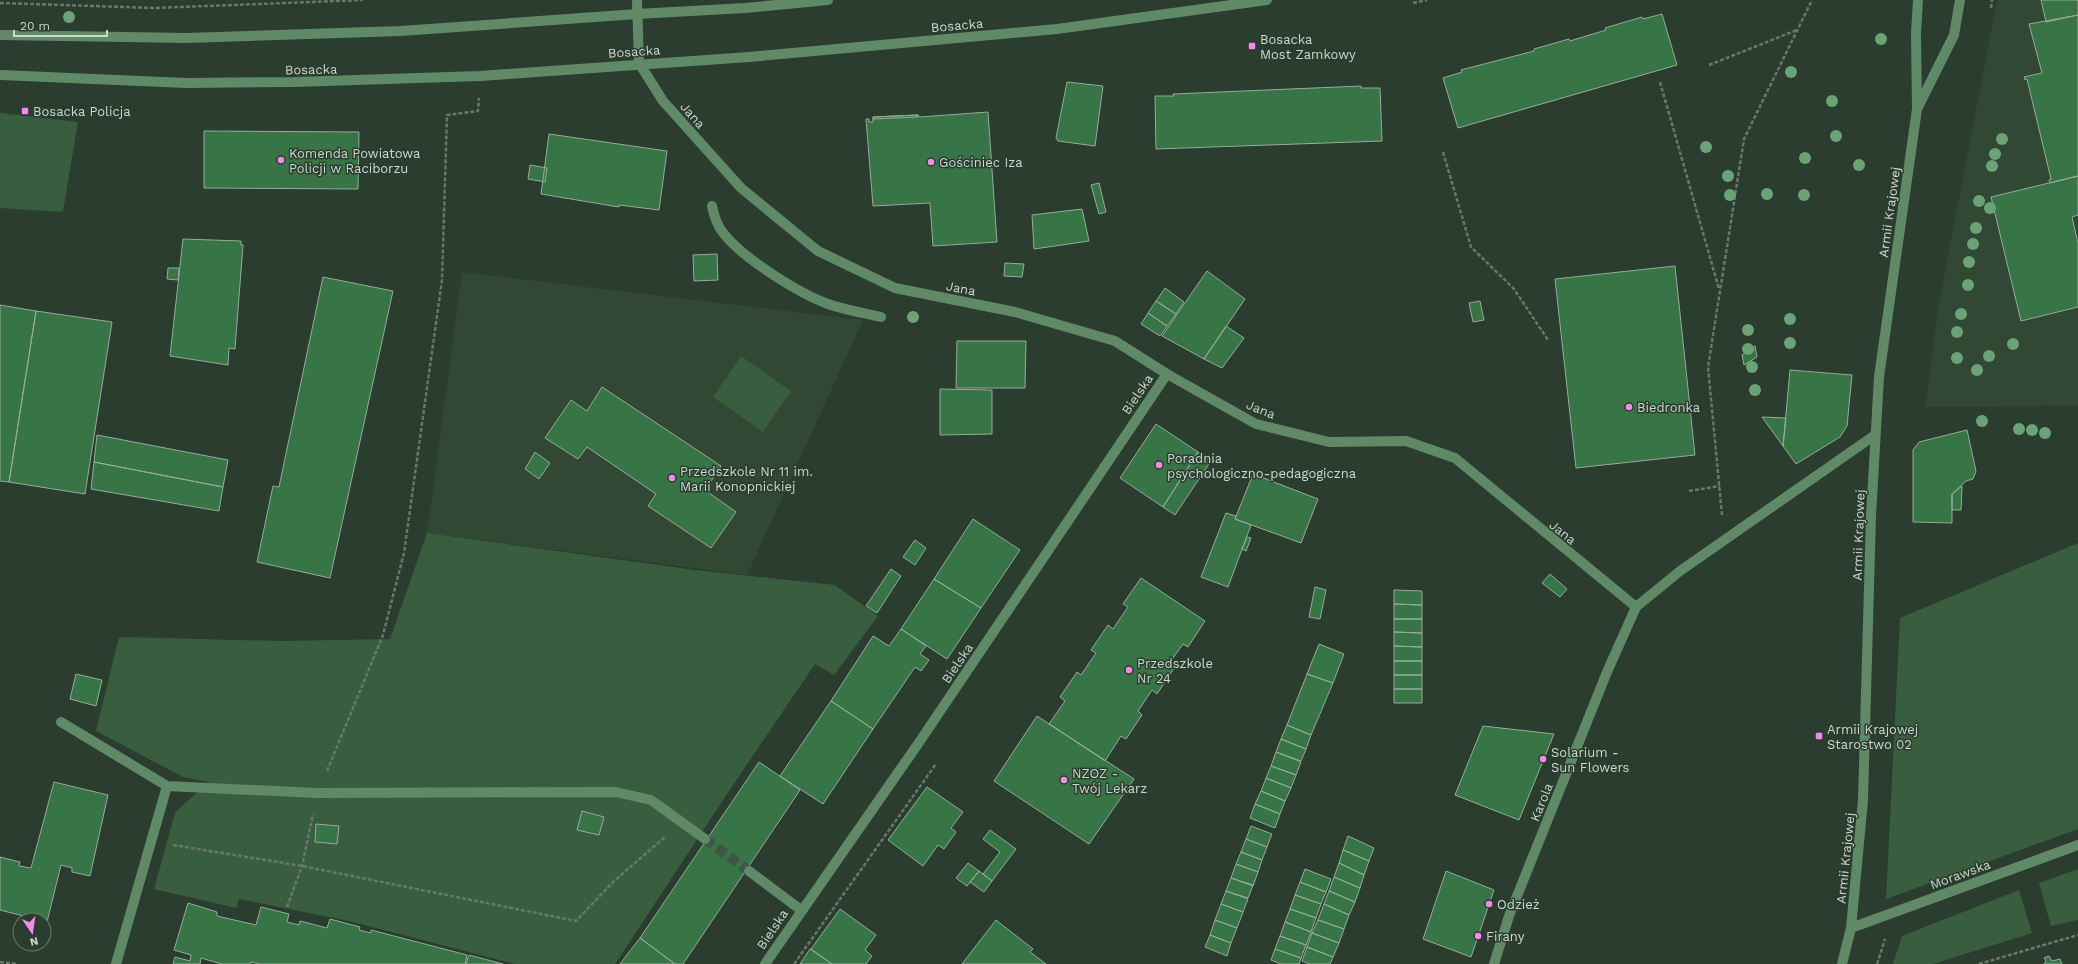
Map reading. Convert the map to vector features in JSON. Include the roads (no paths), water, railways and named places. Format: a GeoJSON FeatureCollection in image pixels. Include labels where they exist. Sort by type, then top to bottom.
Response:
{"type":"FeatureCollection","features":[{"type":"Feature","properties":{"kind":"street"},"geometry":{"type":"LineString","coordinates":[[637,0],[639,63]]}},
{"type":"Feature","properties":{"kind":"street"},"geometry":{"type":"LineString","coordinates":[[0,35],[187,38],[401,31],[637,14],[745,8],[828,0]]}},
{"type":"Feature","properties":{"kind":"street","name":"Bosacka"},"geometry":{"type":"LineString","coordinates":[[0,75],[187,83],[294,82],[480,76],[639,63],[749,57],[1057,29],[1267,0]]}},
{"type":"Feature","properties":{"kind":"street","name":"Armii Krajowej"},"geometry":{"type":"LineString","coordinates":[[1842,964],[1851,928],[1864,800],[1875,435],[1879,377],[1917,109],[1916,33],[1918,0]]}},
{"type":"Feature","properties":{"kind":"street","name":"Armii Krajowej"},"geometry":{"type":"LineString","coordinates":[[1917,109],[1954,35],[1960,0]]}},
{"type":"Feature","properties":{"kind":"street","name":"Jana"},"geometry":{"type":"LineString","coordinates":[[639,63],[663,101],[741,188],[818,251],[895,288],[1015,312],[1115,341],[1167,374],[1256,424],[1329,442],[1406,441],[1455,458],[1636,608]]}},
{"type":"Feature","properties":{"kind":"street"},"geometry":{"type":"LineString","coordinates":[[712,206],[714,218],[724,234],[762,267],[811,297],[829,304],[881,317]]}},
{"type":"Feature","properties":{"kind":"street","name":"Bielska"},"geometry":{"type":"LineString","coordinates":[[765,964],[801,910],[925,734],[1167,374]]}},
{"type":"Feature","properties":{"kind":"street"},"geometry":{"type":"LineString","coordinates":[[1636,608],[1680,571],[1875,435]]}},
{"type":"Feature","properties":{"kind":"street","name":"Karola"},"geometry":{"type":"LineString","coordinates":[[1494,964],[1509,916],[1607,672],[1636,608]]}},
{"type":"Feature","properties":{"kind":"street"},"geometry":{"type":"LineString","coordinates":[[61,722],[167,786],[317,793],[616,792],[651,800],[705,839]]}},
{"type":"Feature","properties":{"kind":"street"},"geometry":{"type":"LineString","coordinates":[[116,964],[167,786]]}},
{"type":"Feature","properties":{"kind":"street","name":"Morawska"},"geometry":{"type":"LineString","coordinates":[[1851,928],[2078,845]]}},
{"type":"Feature","properties":{"kind":"street"},"geometry":{"type":"LineString","coordinates":[[750,872],[801,910]]}},
{"type":"Feature","properties":{"kind":"tunnel"},"geometry":{"type":"LineString","coordinates":[[705,839],[749,871]]}},
{"type":"Feature","properties":{"kind":"place","name":"Bosacka Most Zamkowy"},"geometry":{"type":"Point","coordinates":[1252,46]}},
{"type":"Feature","properties":{"kind":"place","name":"Bosacka Policja"},"geometry":{"type":"Point","coordinates":[25,111]}},
{"type":"Feature","properties":{"kind":"place","name":"Komenda Powiatowa Policji w Raciborzu"},"geometry":{"type":"Point","coordinates":[281,160]}},
{"type":"Feature","properties":{"kind":"place","name":"Gościniec Iza"},"geometry":{"type":"Point","coordinates":[931,162]}},
{"type":"Feature","properties":{"kind":"place","name":"Biedronka"},"geometry":{"type":"Point","coordinates":[1629,407]}},
{"type":"Feature","properties":{"kind":"place","name":"Poradnia psychologiczno-pedagogiczna"},"geometry":{"type":"Point","coordinates":[1159,465]}},
{"type":"Feature","properties":{"kind":"place","name":"Przedszkole Nr 11 im. Marii Konopnickiej"},"geometry":{"type":"Point","coordinates":[672,478]}},
{"type":"Feature","properties":{"kind":"place","name":"Przedszkole Nr 24"},"geometry":{"type":"Point","coordinates":[1129,670]}},
{"type":"Feature","properties":{"kind":"place","name":"Armii Krajowej Starostwo 02"},"geometry":{"type":"Point","coordinates":[1819,736]}},
{"type":"Feature","properties":{"kind":"place","name":"Solarium - Sun Flowers"},"geometry":{"type":"Point","coordinates":[1543,759]}},
{"type":"Feature","properties":{"kind":"place","name":"NZOZ - Twój Lekarz"},"geometry":{"type":"Point","coordinates":[1064,780]}},
{"type":"Feature","properties":{"kind":"place","name":"Odzież"},"geometry":{"type":"Point","coordinates":[1489,904]}},
{"type":"Feature","properties":{"kind":"place","name":"Firany"},"geometry":{"type":"Point","coordinates":[1478,936]}}]}
